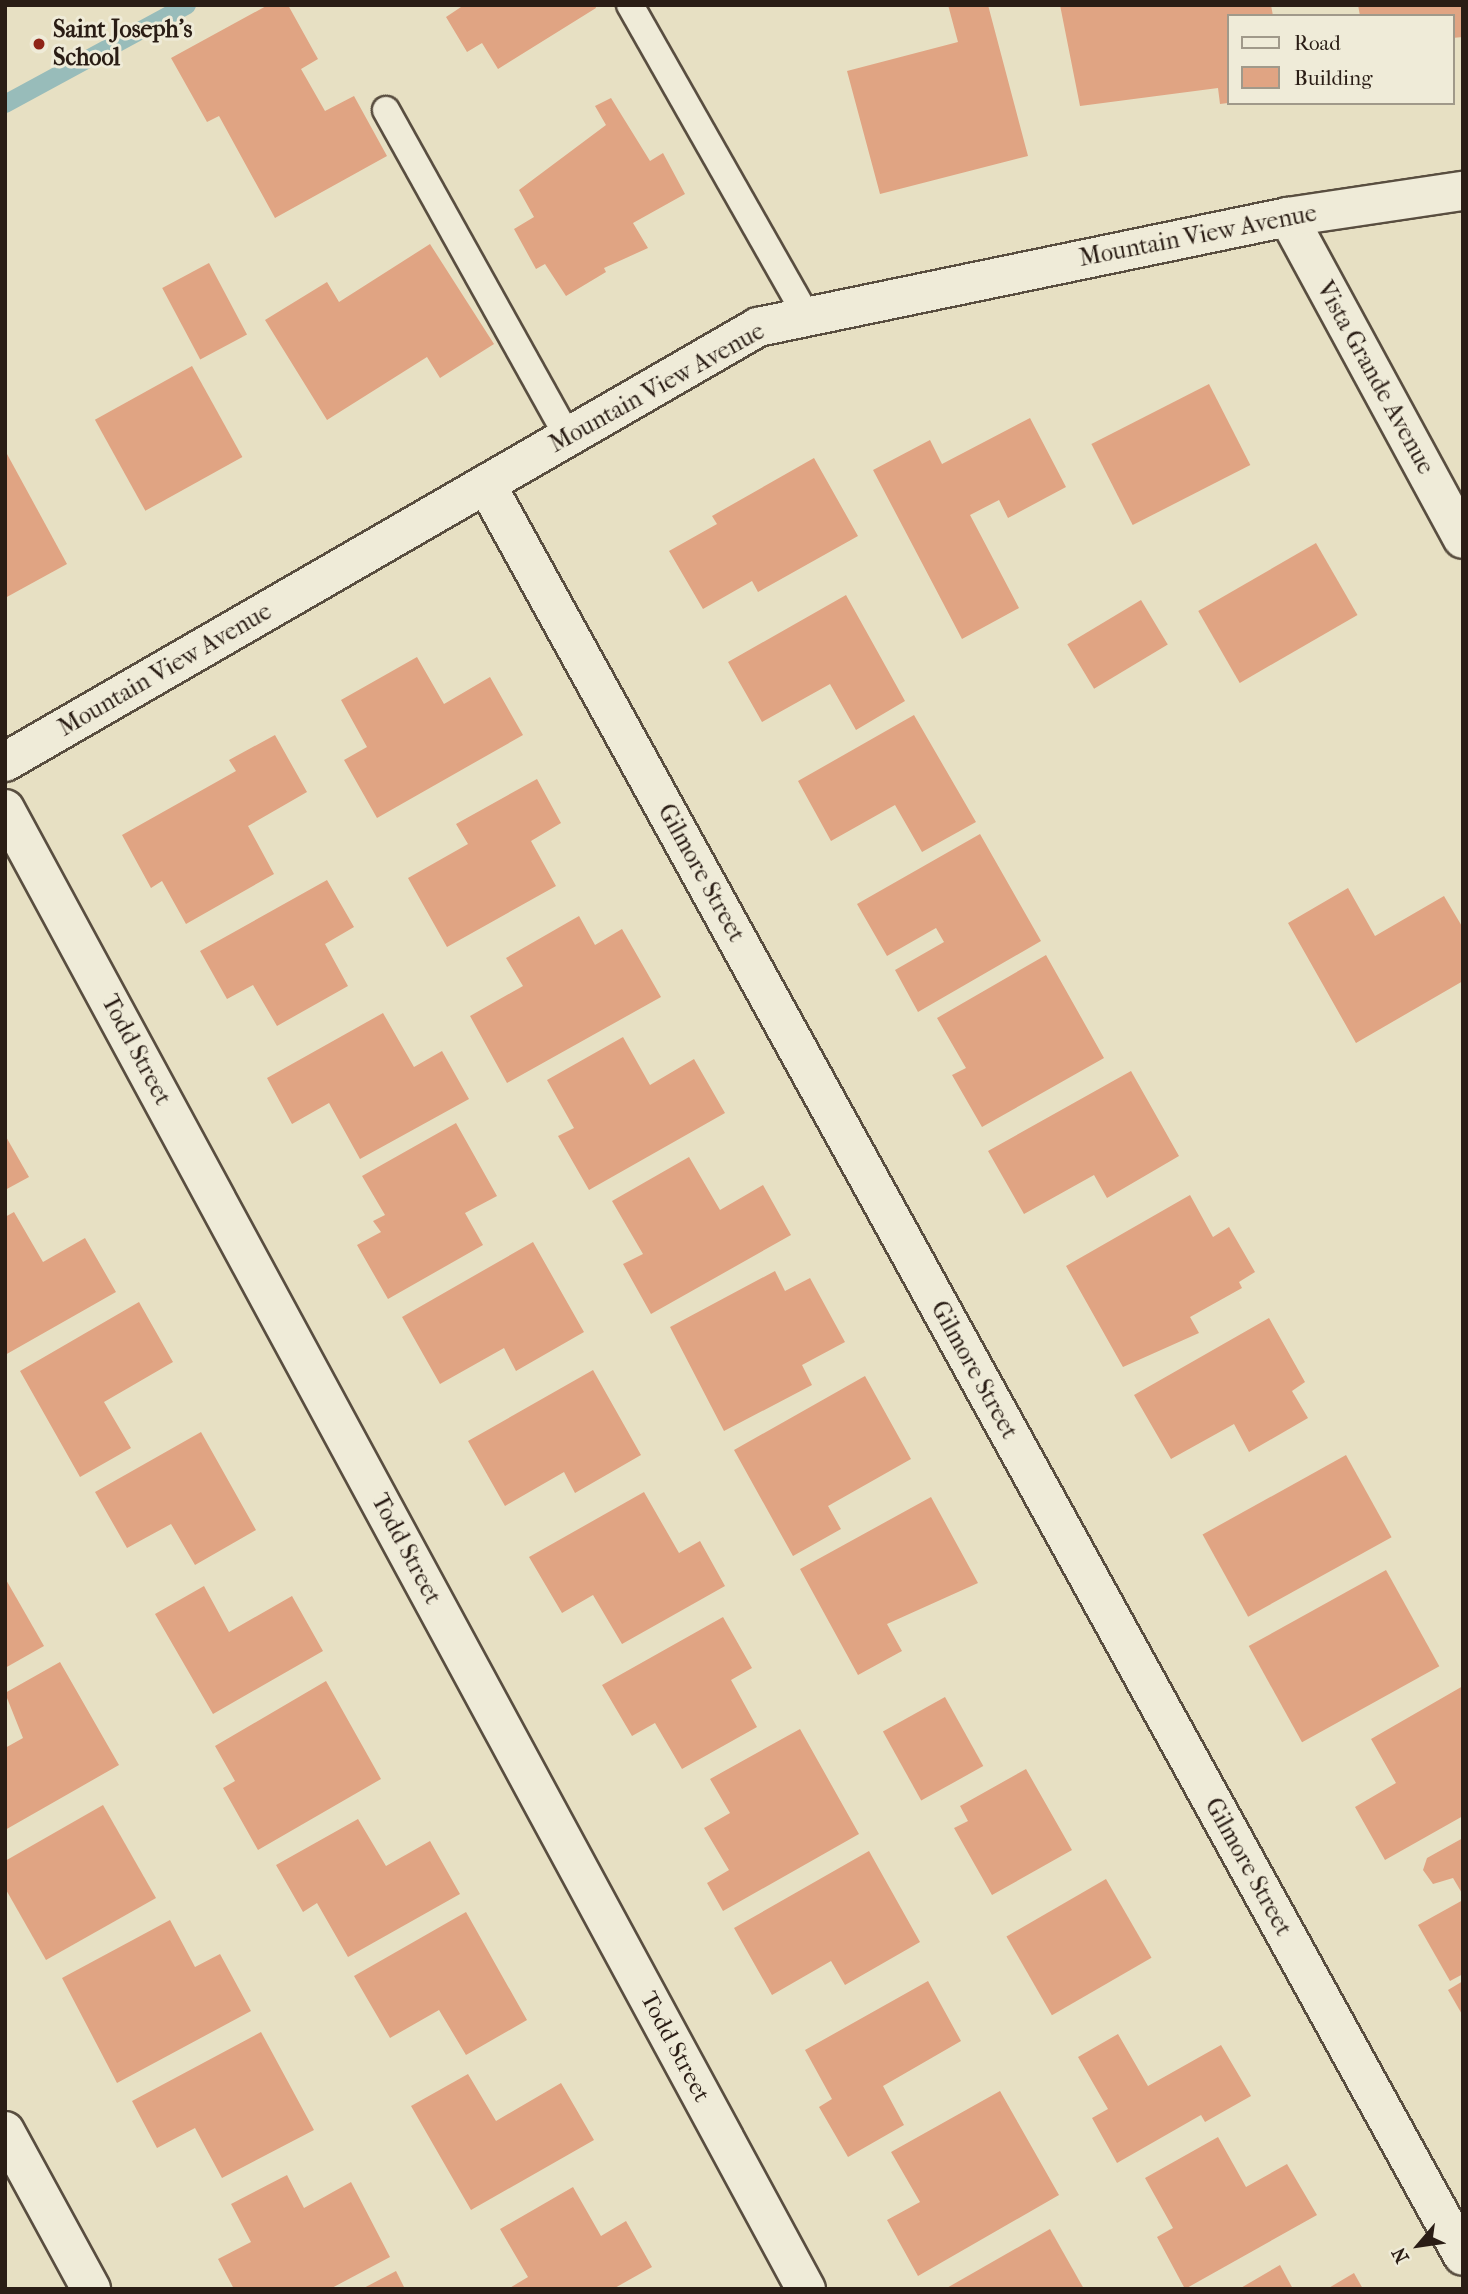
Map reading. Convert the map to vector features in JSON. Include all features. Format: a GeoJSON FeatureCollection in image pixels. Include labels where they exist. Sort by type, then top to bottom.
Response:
{"type":"FeatureCollection","features":[{"type":"Feature","properties":{"kind":"street","name":"Mountain View Avenue"},"geometry":{"type":"LineString","coordinates":[[5,762],[758,327],[805,313],[1288,217],[1463,191]]}},
{"type":"Feature","properties":{"kind":"street","name":"Vista Grande Avenue"},"geometry":{"type":"LineString","coordinates":[[1288,217],[1463,539]]}},
{"type":"Feature","properties":{"kind":"street","name":"Gilmore Street"},"geometry":{"type":"LineString","coordinates":[[486,484],[1463,2256]]}},
{"type":"Feature","properties":{"kind":"street","name":"Todd Street"},"geometry":{"type":"LineString","coordinates":[[5,809],[806,2289]]}},
{"type":"Feature","properties":{"kind":"street"},"geometry":{"type":"LineString","coordinates":[[5,2131],[91,2289]]}},
{"type":"Feature","properties":{"kind":"lane"},"geometry":{"type":"LineString","coordinates":[[629,5],[805,313]]}},
{"type":"Feature","properties":{"kind":"lane"},"geometry":{"type":"LineString","coordinates":[[386,110],[568,437]]}},
{"type":"Feature","properties":{"kind":"building"},"geometry":{"type":"Polygon","coordinates":[[[268,5],[288,5],[318,59],[301,69],[325,111],[354,96],[387,156],[275,218],[219,116],[207,122],[171,58],[268,5]]]}},
{"type":"Feature","properties":{"kind":"building"},"geometry":{"type":"Polygon","coordinates":[[[464,5],[595,5],[596,8],[498,69],[482,43],[467,52],[446,17],[464,5]]]}},
{"type":"Feature","properties":{"kind":"building"},"geometry":{"type":"Polygon","coordinates":[[[948,5],[988,5],[1028,156],[880,194],[847,71],[958,42],[948,5]]]}},
{"type":"Feature","properties":{"kind":"building"},"geometry":{"type":"Polygon","coordinates":[[[1060,5],[1271,5],[1273,14],[1226,14],[1226,103],[1220,104],[1218,88],[1080,106],[1060,5]]]}},
{"type":"Feature","properties":{"kind":"building"},"geometry":{"type":"Polygon","coordinates":[[[1358,5],[1463,5],[1463,37],[1454,38],[1454,14],[1360,14],[1358,5]]]}},
{"type":"Feature","properties":{"kind":"building"},"geometry":{"type":"Polygon","coordinates":[[[611,98],[650,161],[663,153],[685,194],[633,223],[648,248],[604,268],[606,272],[566,296],[545,264],[536,269],[514,229],[534,217],[519,190],[606,125],[595,106],[611,98]]]}},
{"type":"Feature","properties":{"kind":"building"},"geometry":{"type":"Polygon","coordinates":[[[430,244],[494,344],[440,378],[427,357],[327,420],[265,320],[327,282],[339,302],[430,244]]]}},
{"type":"Feature","properties":{"kind":"building"},"geometry":{"type":"Polygon","coordinates":[[[209,263],[247,335],[200,359],[162,288],[209,263]]]}},
{"type":"Feature","properties":{"kind":"building"},"geometry":{"type":"Polygon","coordinates":[[[192,366],[242,457],[145,511],[95,420],[192,366]]]}},
{"type":"Feature","properties":{"kind":"building"},"geometry":{"type":"Polygon","coordinates":[[[1209,384],[1250,465],[1133,525],[1091,444],[1209,384]]]}},
{"type":"Feature","properties":{"kind":"building"},"geometry":{"type":"Polygon","coordinates":[[[1030,418],[1066,487],[1008,518],[999,500],[970,515],[1019,608],[962,639],[873,470],[930,440],[942,464],[1030,418]]]}},
{"type":"Feature","properties":{"kind":"building"},"geometry":{"type":"Polygon","coordinates":[[[7,454],[67,564],[5,598],[5,455],[7,454]]]}},
{"type":"Feature","properties":{"kind":"building"},"geometry":{"type":"Polygon","coordinates":[[[814,458],[858,536],[758,592],[752,581],[703,609],[669,551],[717,524],[712,516],[814,458]]]}},
{"type":"Feature","properties":{"kind":"building"},"geometry":{"type":"Polygon","coordinates":[[[1316,543],[1358,615],[1240,683],[1198,611],[1316,543]]]}},
{"type":"Feature","properties":{"kind":"building"},"geometry":{"type":"Polygon","coordinates":[[[846,595],[905,701],[856,730],[830,684],[762,722],[728,662],[846,595]]]}},
{"type":"Feature","properties":{"kind":"building"},"geometry":{"type":"Polygon","coordinates":[[[1141,600],[1168,645],[1094,689],[1067,644],[1141,600]]]}},
{"type":"Feature","properties":{"kind":"building"},"geometry":{"type":"Polygon","coordinates":[[[417,657],[444,704],[490,677],[523,735],[377,818],[344,760],[367,747],[341,700],[417,657]]]}},
{"type":"Feature","properties":{"kind":"building"},"geometry":{"type":"Polygon","coordinates":[[[914,715],[976,822],[922,852],[895,805],[831,841],[798,781],[914,715]]]}},
{"type":"Feature","properties":{"kind":"building"},"geometry":{"type":"Polygon","coordinates":[[[275,735],[307,792],[248,826],[274,874],[186,924],[162,881],[151,888],[122,835],[236,771],[229,760],[275,735]]]}},
{"type":"Feature","properties":{"kind":"building"},"geometry":{"type":"Polygon","coordinates":[[[537,779],[561,823],[531,841],[556,886],[447,947],[408,878],[468,844],[456,824],[537,779]]]}},
{"type":"Feature","properties":{"kind":"building"},"geometry":{"type":"Polygon","coordinates":[[[980,834],[1041,941],[918,1012],[895,970],[944,942],[936,928],[887,956],[857,904],[980,834]]]}},
{"type":"Feature","properties":{"kind":"building"},"geometry":{"type":"Polygon","coordinates":[[[327,880],[354,927],[325,944],[348,986],[277,1026],[253,985],[227,999],[200,951],[327,880]]]}},
{"type":"Feature","properties":{"kind":"building"},"geometry":{"type":"Polygon","coordinates":[[[1348,888],[1375,936],[1444,896],[1463,928],[1463,981],[1356,1043],[1288,923],[1348,888]]]}},
{"type":"Feature","properties":{"kind":"building"},"geometry":{"type":"Polygon","coordinates":[[[579,916],[595,945],[622,929],[661,997],[507,1083],[470,1016],[523,986],[506,958],[579,916]]]}},
{"type":"Feature","properties":{"kind":"building"},"geometry":{"type":"Polygon","coordinates":[[[1046,955],[1104,1058],[982,1127],[952,1075],[966,1068],[937,1018],[1046,955]]]}},
{"type":"Feature","properties":{"kind":"building"},"geometry":{"type":"Polygon","coordinates":[[[383,1013],[414,1067],[442,1051],[469,1099],[360,1159],[329,1103],[292,1124],[267,1078],[383,1013]]]}},
{"type":"Feature","properties":{"kind":"building"},"geometry":{"type":"Polygon","coordinates":[[[623,1037],[650,1085],[694,1059],[725,1113],[589,1190],[558,1136],[574,1128],[547,1080],[623,1037]]]}},
{"type":"Feature","properties":{"kind":"building"},"geometry":{"type":"Polygon","coordinates":[[[1131,1071],[1179,1156],[1107,1198],[1094,1175],[1024,1214],[988,1151],[1131,1071]]]}},
{"type":"Feature","properties":{"kind":"building"},"geometry":{"type":"Polygon","coordinates":[[[456,1123],[497,1196],[465,1213],[483,1245],[388,1299],[357,1245],[381,1232],[373,1221],[385,1215],[362,1176],[456,1123]]]}},
{"type":"Feature","properties":{"kind":"building"},"geometry":{"type":"Polygon","coordinates":[[[5,1135],[29,1177],[5,1190],[5,1135]]]}},
{"type":"Feature","properties":{"kind":"building"},"geometry":{"type":"Polygon","coordinates":[[[689,1157],[720,1210],[763,1185],[791,1235],[651,1314],[623,1264],[643,1254],[612,1201],[689,1157]]]}},
{"type":"Feature","properties":{"kind":"building"},"geometry":{"type":"Polygon","coordinates":[[[1190,1195],[1213,1237],[1229,1227],[1255,1272],[1239,1282],[1242,1288],[1190,1317],[1199,1333],[1123,1367],[1066,1266],[1190,1195]]]}},
{"type":"Feature","properties":{"kind":"building"},"geometry":{"type":"Polygon","coordinates":[[[14,1212],[43,1262],[85,1238],[116,1292],[5,1355],[5,1217],[14,1212]]]}},
{"type":"Feature","properties":{"kind":"building"},"geometry":{"type":"Polygon","coordinates":[[[533,1242],[584,1332],[516,1371],[504,1348],[440,1384],[402,1317],[533,1242]]]}},
{"type":"Feature","properties":{"kind":"building"},"geometry":{"type":"Polygon","coordinates":[[[775,1271],[785,1291],[810,1278],[845,1342],[802,1365],[812,1385],[724,1431],[670,1327],[775,1271]]]}},
{"type":"Feature","properties":{"kind":"building"},"geometry":{"type":"Polygon","coordinates":[[[139,1302],[173,1362],[104,1402],[131,1448],[80,1477],[20,1371],[139,1302]]]}},
{"type":"Feature","properties":{"kind":"building"},"geometry":{"type":"Polygon","coordinates":[[[1269,1318],[1305,1382],[1292,1391],[1308,1418],[1249,1452],[1234,1424],[1171,1459],[1134,1395],[1269,1318]]]}},
{"type":"Feature","properties":{"kind":"building"},"geometry":{"type":"Polygon","coordinates":[[[593,1370],[641,1455],[575,1493],[564,1472],[505,1506],[468,1441],[593,1370]]]}},
{"type":"Feature","properties":{"kind":"building"},"geometry":{"type":"Polygon","coordinates":[[[865,1376],[911,1459],[828,1506],[841,1529],[793,1556],[734,1450],[865,1376]]]}},
{"type":"Feature","properties":{"kind":"building"},"geometry":{"type":"Polygon","coordinates":[[[201,1432],[256,1530],[195,1565],[171,1524],[127,1548],[95,1492],[201,1432]]]}},
{"type":"Feature","properties":{"kind":"building"},"geometry":{"type":"Polygon","coordinates":[[[1346,1455],[1392,1537],[1248,1617],[1203,1535],[1346,1455]]]}},
{"type":"Feature","properties":{"kind":"building"},"geometry":{"type":"Polygon","coordinates":[[[644,1492],[679,1553],[700,1541],[725,1586],[622,1644],[593,1595],[562,1613],[529,1557],[644,1492]]]}},
{"type":"Feature","properties":{"kind":"building"},"geometry":{"type":"Polygon","coordinates":[[[931,1497],[978,1583],[887,1624],[902,1651],[858,1675],[800,1569],[931,1497]]]}},
{"type":"Feature","properties":{"kind":"building"},"geometry":{"type":"Polygon","coordinates":[[[1386,1570],[1439,1666],[1302,1742],[1249,1646],[1386,1570]]]}},
{"type":"Feature","properties":{"kind":"building"},"geometry":{"type":"Polygon","coordinates":[[[5,1578],[44,1646],[5,1668],[5,1578]]]}},
{"type":"Feature","properties":{"kind":"building"},"geometry":{"type":"Polygon","coordinates":[[[204,1586],[229,1632],[292,1596],[323,1651],[213,1714],[155,1614],[204,1586]]]}},
{"type":"Feature","properties":{"kind":"building"},"geometry":{"type":"Polygon","coordinates":[[[723,1617],[752,1668],[731,1680],[757,1727],[682,1769],[655,1723],[632,1736],[602,1685],[723,1617]]]}},
{"type":"Feature","properties":{"kind":"building"},"geometry":{"type":"Polygon","coordinates":[[[60,1662],[119,1765],[5,1830],[5,1748],[23,1738],[5,1693],[60,1662]]]}},
{"type":"Feature","properties":{"kind":"building"},"geometry":{"type":"Polygon","coordinates":[[[326,1681],[381,1779],[258,1850],[223,1788],[235,1781],[215,1746],[326,1681]]]}},
{"type":"Feature","properties":{"kind":"building"},"geometry":{"type":"Polygon","coordinates":[[[1463,1686],[1463,1816],[1385,1860],[1355,1807],[1396,1783],[1371,1739],[1463,1686]]]}},
{"type":"Feature","properties":{"kind":"building"},"geometry":{"type":"Polygon","coordinates":[[[945,1697],[983,1766],[921,1801],[883,1731],[945,1697]]]}},
{"type":"Feature","properties":{"kind":"building"},"geometry":{"type":"Polygon","coordinates":[[[800,1729],[859,1834],[723,1911],[707,1883],[729,1870],[704,1828],[730,1813],[710,1779],[800,1729]]]}},
{"type":"Feature","properties":{"kind":"building"},"geometry":{"type":"Polygon","coordinates":[[[1026,1769],[1072,1850],[992,1895],[954,1828],[968,1821],[960,1806],[1026,1769]]]}},
{"type":"Feature","properties":{"kind":"building"},"geometry":{"type":"Polygon","coordinates":[[[103,1805],[156,1898],[46,1960],[5,1888],[5,1861],[103,1805]]]}},
{"type":"Feature","properties":{"kind":"building"},"geometry":{"type":"Polygon","coordinates":[[[358,1819],[386,1866],[430,1841],[460,1894],[348,1957],[317,1903],[303,1912],[276,1865],[358,1819]]]}},
{"type":"Feature","properties":{"kind":"building"},"geometry":{"type":"Polygon","coordinates":[[[1463,1838],[1463,1895],[1453,1878],[1433,1884],[1423,1870],[1427,1858],[1463,1838]]]}},
{"type":"Feature","properties":{"kind":"building"},"geometry":{"type":"Polygon","coordinates":[[[869,1851],[920,1942],[845,1985],[831,1961],[772,1995],[734,1928],[869,1851]]]}},
{"type":"Feature","properties":{"kind":"building"},"geometry":{"type":"Polygon","coordinates":[[[1106,1879],[1152,1958],[1052,2015],[1006,1936],[1106,1879]]]}},
{"type":"Feature","properties":{"kind":"building"},"geometry":{"type":"Polygon","coordinates":[[[1463,1900],[1463,1974],[1450,1981],[1418,1925],[1463,1900]]]}},
{"type":"Feature","properties":{"kind":"building"},"geometry":{"type":"Polygon","coordinates":[[[466,1912],[527,2020],[466,2055],[439,2010],[390,2038],[354,1976],[466,1912]]]}},
{"type":"Feature","properties":{"kind":"building"},"geometry":{"type":"Polygon","coordinates":[[[170,1920],[195,1967],[220,1954],[251,2011],[117,2083],[62,1978],[170,1920]]]}},
{"type":"Feature","properties":{"kind":"building"},"geometry":{"type":"Polygon","coordinates":[[[928,1981],[961,2041],[883,2086],[904,2125],[848,2157],[819,2107],[832,2099],[805,2050],[928,1981]]]}},
{"type":"Feature","properties":{"kind":"building"},"geometry":{"type":"Polygon","coordinates":[[[1463,1981],[1463,2016],[1448,1990],[1463,1981]]]}},
{"type":"Feature","properties":{"kind":"building"},"geometry":{"type":"Polygon","coordinates":[[[261,2032],[314,2130],[222,2178],[195,2128],[157,2148],[132,2101],[261,2032]]]}},
{"type":"Feature","properties":{"kind":"building"},"geometry":{"type":"Polygon","coordinates":[[[1118,2034],[1148,2086],[1221,2045],[1251,2096],[1205,2122],[1201,2115],[1117,2163],[1092,2118],[1108,2109],[1078,2057],[1118,2034]]]}},
{"type":"Feature","properties":{"kind":"building"},"geometry":{"type":"Polygon","coordinates":[[[468,2074],[496,2121],[561,2083],[594,2140],[471,2210],[411,2106],[468,2074]]]}},
{"type":"Feature","properties":{"kind":"building"},"geometry":{"type":"Polygon","coordinates":[[[1000,2091],[1059,2195],[918,2276],[887,2220],[920,2202],[891,2152],[1000,2091]]]}},
{"type":"Feature","properties":{"kind":"building"},"geometry":{"type":"Polygon","coordinates":[[[1218,2137],[1246,2187],[1287,2164],[1317,2215],[1185,2289],[1157,2237],[1173,2228],[1145,2178],[1218,2137]]]}},
{"type":"Feature","properties":{"kind":"building"},"geometry":{"type":"Polygon","coordinates":[[[287,2175],[304,2208],[351,2182],[390,2257],[330,2289],[234,2289],[218,2259],[251,2242],[231,2204],[287,2175]]]}},
{"type":"Feature","properties":{"kind":"building"},"geometry":{"type":"Polygon","coordinates":[[[573,2187],[601,2236],[626,2221],[652,2267],[613,2289],[508,2289],[528,2277],[500,2229],[573,2187]]]}},
{"type":"Feature","properties":{"kind":"building"},"geometry":{"type":"Polygon","coordinates":[[[1050,2229],[1084,2289],[945,2289],[1050,2229]]]}},
{"type":"Feature","properties":{"kind":"building"},"geometry":{"type":"Polygon","coordinates":[[[1280,2265],[1293,2289],[1239,2289],[1280,2265]]]}},
{"type":"Feature","properties":{"kind":"building"},"geometry":{"type":"Polygon","coordinates":[[[396,2271],[405,2289],[362,2289],[396,2271]]]}},
{"type":"Feature","properties":{"kind":"building"},"geometry":{"type":"Polygon","coordinates":[[[1354,2273],[1363,2289],[1327,2289],[1354,2273]]]}},
{"type":"Feature","properties":{"kind":"waterway"},"geometry":{"type":"LineString","coordinates":[[5,104],[187,5]]}},
{"type":"Feature","properties":{"kind":"place","name":"Saint Joseph's School"},"geometry":{"type":"Point","coordinates":[39,44]}}]}
